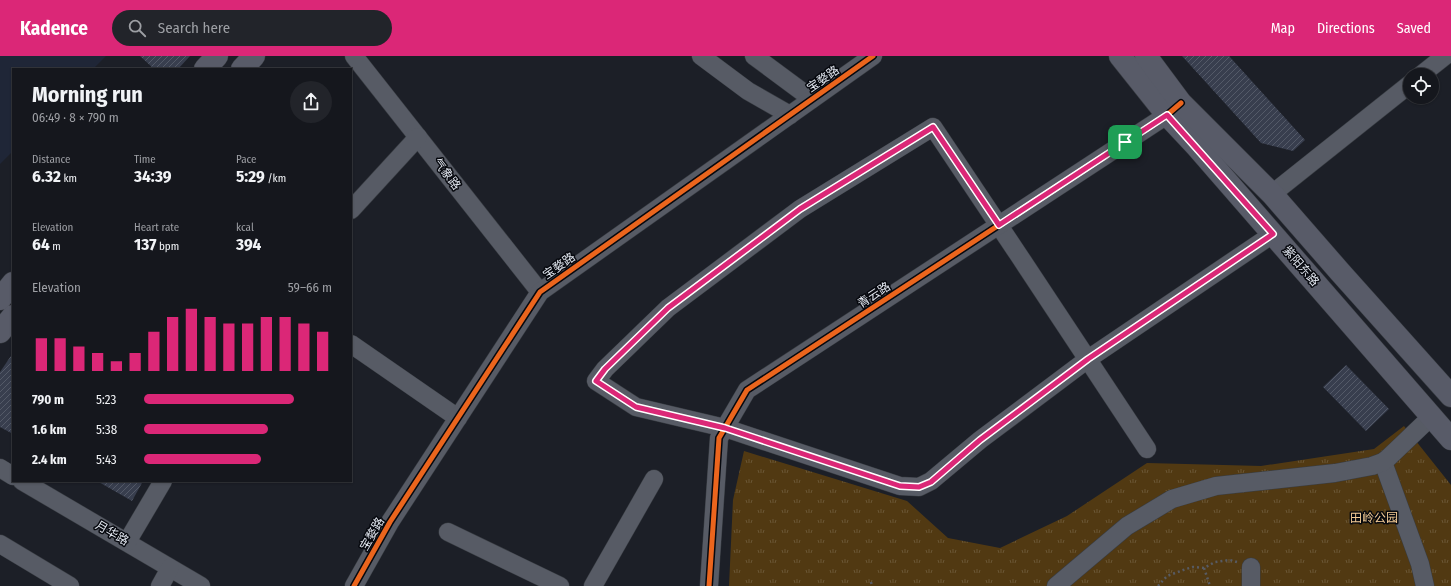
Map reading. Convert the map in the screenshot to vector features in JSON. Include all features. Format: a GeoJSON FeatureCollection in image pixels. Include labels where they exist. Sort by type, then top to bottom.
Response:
{"type":"FeatureCollection","features":[{"type":"Feature","properties":{"kind":"main road"},"geometry":{"type":"LineString","coordinates":[[206,68],[217,56]]}},
{"type":"Feature","properties":{"kind":"main road"},"geometry":{"type":"LineString","coordinates":[[243,68],[254,56]]}},
{"type":"Feature","properties":{"kind":"main road","name":"紫阳东路"},"geometry":{"type":"LineString","coordinates":[[1120,56],[1174,109],[1272,194],[1451,396]]}},
{"type":"Feature","properties":{"kind":"main road","name":"紫阳东路"},"geometry":{"type":"LineString","coordinates":[[1146,56],[1174,109],[1273,234],[1450,436]]}},
{"type":"Feature","properties":{"kind":"main road"},"geometry":{"type":"LineString","coordinates":[[0,299],[12,285]]}},
{"type":"Feature","properties":{"kind":"main road"},"geometry":{"type":"LineString","coordinates":[[0,332],[12,317]]}},
{"type":"Feature","properties":{"kind":"street","name":"气象路"},"geometry":{"type":"LineString","coordinates":[[354,56],[540,292]]}},
{"type":"Feature","properties":{"kind":"street"},"geometry":{"type":"LineString","coordinates":[[702,56],[748,91],[790,115]]}},
{"type":"Feature","properties":{"kind":"street"},"geometry":{"type":"LineString","coordinates":[[754,56],[812,99]]}},
{"type":"Feature","properties":{"kind":"street","name":"宝婺路"},"geometry":{"type":"LineString","coordinates":[[354,586],[390,522],[540,292],[873,56]]}},
{"type":"Feature","properties":{"kind":"street"},"geometry":{"type":"LineString","coordinates":[[1430,68],[1445,56]]}},
{"type":"Feature","properties":{"kind":"street"},"geometry":{"type":"LineString","coordinates":[[1272,194],[1403,90]]}},
{"type":"Feature","properties":{"kind":"street","name":"青云路"},"geometry":{"type":"LineString","coordinates":[[709,586],[719,438],[747,390],[1174,109]]}},
{"type":"Feature","properties":{"kind":"street"},"geometry":{"type":"LineString","coordinates":[[1147,449],[1088,359],[999,225],[933,127],[800,209],[668,308],[605,369],[596,381],[636,407],[725,428],[900,486],[919,487],[931,482],[980,440],[1088,359],[1273,234]]}},
{"type":"Feature","properties":{"kind":"street"},"geometry":{"type":"LineString","coordinates":[[352,209],[418,137]]}},
{"type":"Feature","properties":{"kind":"street"},"geometry":{"type":"LineString","coordinates":[[352,345],[458,418]]}},
{"type":"Feature","properties":{"kind":"street"},"geometry":{"type":"LineString","coordinates":[[1056,586],[1127,526],[1172,499],[1216,486],[1335,473],[1372,466],[1383,462],[1432,416]]}},
{"type":"Feature","properties":{"kind":"street"},"geometry":{"type":"LineString","coordinates":[[1383,462],[1420,564],[1425,586]]}},
{"type":"Feature","properties":{"kind":"street"},"geometry":{"type":"LineString","coordinates":[[0,468],[12,475]]}},
{"type":"Feature","properties":{"kind":"street"},"geometry":{"type":"LineString","coordinates":[[593,586],[654,479]]}},
{"type":"Feature","properties":{"kind":"street","name":"月华路"},"geometry":{"type":"LineString","coordinates":[[24,482],[201,586]]}},
{"type":"Feature","properties":{"kind":"street"},"geometry":{"type":"LineString","coordinates":[[127,542],[163,482]]}},
{"type":"Feature","properties":{"kind":"street"},"geometry":{"type":"LineString","coordinates":[[448,532],[560,586]]}},
{"type":"Feature","properties":{"kind":"street"},"geometry":{"type":"LineString","coordinates":[[0,544],[70,586]]}},
{"type":"Feature","properties":{"kind":"street"},"geometry":{"type":"LineString","coordinates":[[1250,586],[1251,567]]}},
{"type":"Feature","properties":{"kind":"street"},"geometry":{"type":"LineString","coordinates":[[160,586],[170,568]]}},
{"type":"Feature","properties":{"kind":"path"},"geometry":{"type":"LineString","coordinates":[[1158,586],[1167,576],[1193,567],[1204,568],[1210,586]]}},
{"type":"Feature","properties":{"kind":"path"},"geometry":{"type":"LineString","coordinates":[[871,582],[872,586]]}},
{"type":"Feature","properties":{"kind":"shaded area"},"geometry":{"type":"Polygon","coordinates":[[[0,56],[106,56],[94,68],[12,68],[12,152],[0,164],[0,56]]]}},
{"type":"Feature","properties":{"kind":"green space","name":"田岭公园"},"geometry":{"type":"Polygon","coordinates":[[[1404,426],[1451,485],[1451,586],[729,586],[733,500],[744,451],[907,501],[948,538],[1000,548],[1067,516],[1147,463],[1261,466],[1374,449],[1404,426]]]}},
{"type":"Feature","properties":{"kind":"building"},"geometry":{"type":"Polygon","coordinates":[[[140,56],[190,56],[179,68],[153,68],[140,56]]]}},
{"type":"Feature","properties":{"kind":"building"},"geometry":{"type":"Polygon","coordinates":[[[1182,56],[1229,56],[1305,140],[1293,151],[1261,143],[1182,56]]]}},
{"type":"Feature","properties":{"kind":"building"},"geometry":{"type":"Polygon","coordinates":[[[12,354],[12,433],[0,427],[0,372],[12,354]]]}},
{"type":"Feature","properties":{"kind":"building"},"geometry":{"type":"Polygon","coordinates":[[[1346,365],[1389,409],[1366,431],[1323,387],[1346,365]]]}},
{"type":"Feature","properties":{"kind":"building"},"geometry":{"type":"Polygon","coordinates":[[[99,482],[142,482],[132,501],[99,482]]]}},
{"type":"Feature","properties":{"kind":"cycle path"},"geometry":{"type":"LineString","coordinates":[[354,586],[390,522],[540,292],[873,56]]}},
{"type":"Feature","properties":{"kind":"cycle path"},"geometry":{"type":"LineString","coordinates":[[709,586],[719,438],[747,390],[1167,115],[1181,103]]}},
{"type":"Feature","properties":{"kind":"route"},"geometry":{"type":"LineString","coordinates":[[1167,115],[1273,234],[1088,359],[980,440],[931,482],[919,487],[900,486],[725,428],[636,407],[596,381],[605,369],[668,308],[800,209],[933,127],[999,225],[1125,142],[1167,115]]}}]}
